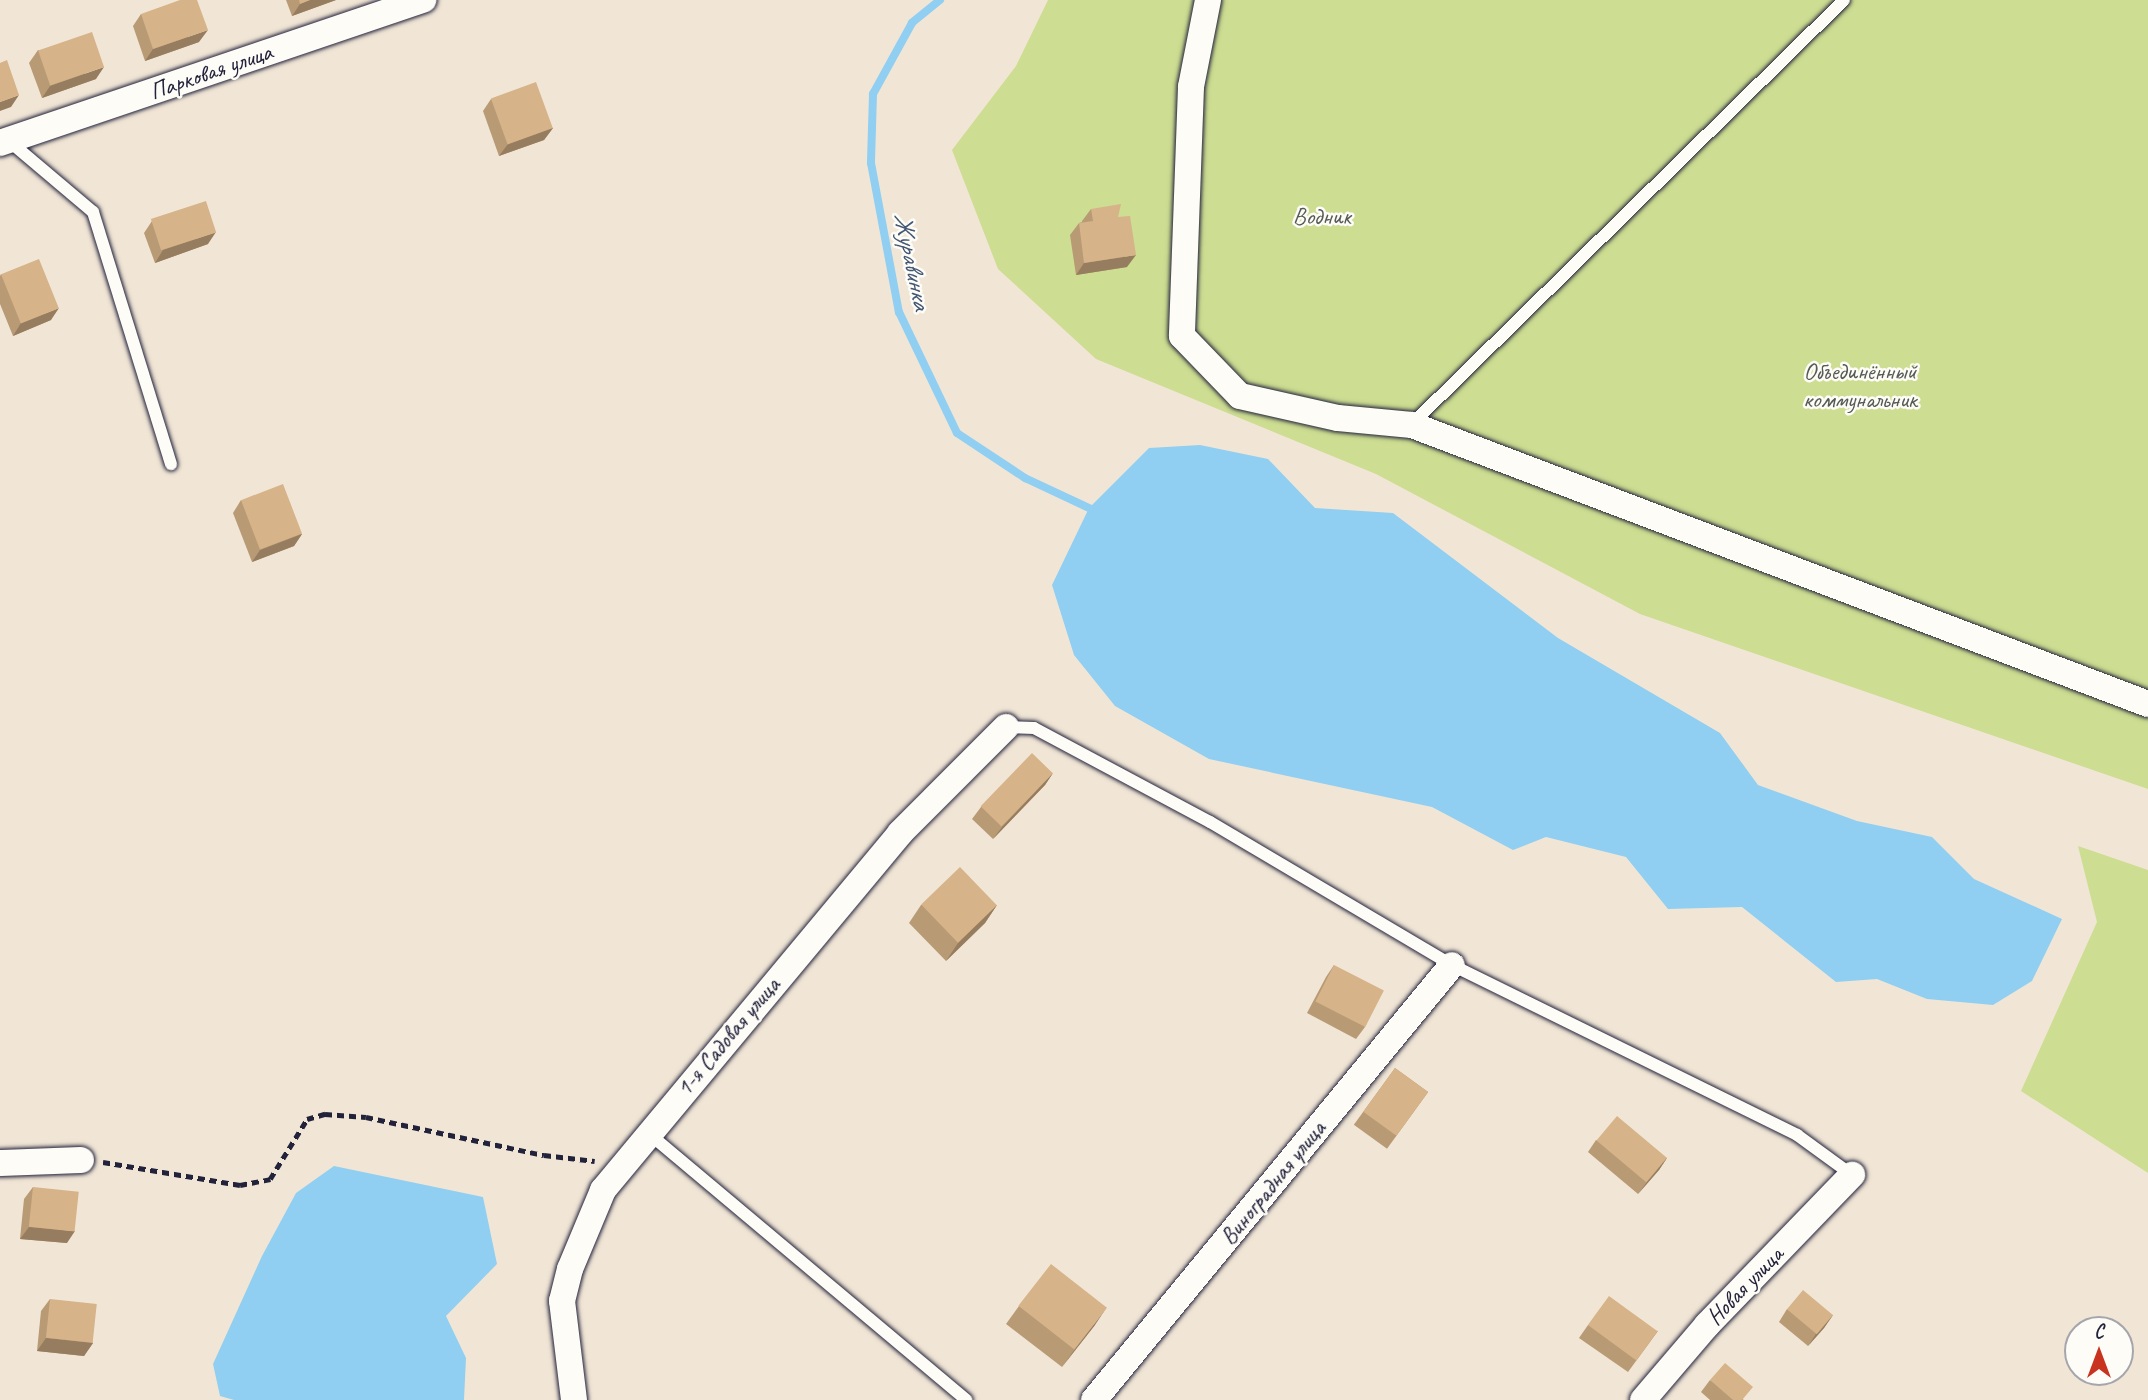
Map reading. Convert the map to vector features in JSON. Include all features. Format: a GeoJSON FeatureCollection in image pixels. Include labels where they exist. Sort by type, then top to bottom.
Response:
{"type":"FeatureCollection","features":[{"type":"Feature","properties":{"kind":"street","name":"Парковая улица"},"geometry":{"type":"LineString","coordinates":[[4,142],[423,0]]}},
{"type":"Feature","properties":{"kind":"street"},"geometry":{"type":"LineString","coordinates":[[1208,0],[1191,87],[1182,336],[1240,396],[1338,418],[1412,425],[2148,704]]}},
{"type":"Feature","properties":{"kind":"street","name":"1-я Садовая улица"},"geometry":{"type":"LineString","coordinates":[[574,1400],[562,1301],[570,1269],[603,1190],[647,1132],[900,833],[1006,727]]}},
{"type":"Feature","properties":{"kind":"street","name":"Виноградная улица"},"geometry":{"type":"LineString","coordinates":[[1094,1400],[1452,965]]}},
{"type":"Feature","properties":{"kind":"street"},"geometry":{"type":"LineString","coordinates":[[0,1163],[81,1160]]}},
{"type":"Feature","properties":{"kind":"street","name":"Новая улица"},"geometry":{"type":"LineString","coordinates":[[1643,1400],[1707,1325],[1852,1175]]}},
{"type":"Feature","properties":{"kind":"lane"},"geometry":{"type":"LineString","coordinates":[[1412,425],[1844,0]]}},
{"type":"Feature","properties":{"kind":"lane"},"geometry":{"type":"LineString","coordinates":[[4,142],[93,212],[172,464]]}},
{"type":"Feature","properties":{"kind":"lane"},"geometry":{"type":"LineString","coordinates":[[1006,727],[1034,728],[1175,803],[1452,965],[1797,1135],[1852,1175]]}},
{"type":"Feature","properties":{"kind":"lane"},"geometry":{"type":"LineString","coordinates":[[647,1132],[966,1400]]}},
{"type":"Feature","properties":{"kind":"path"},"geometry":{"type":"LineString","coordinates":[[81,1160],[240,1185],[270,1179],[307,1119],[326,1114],[366,1117],[544,1156],[621,1164]]}},
{"type":"Feature","properties":{"kind":"green space","name":"Объединённый коммунальник"},"geometry":{"type":"Polygon","coordinates":[[[1048,0],[2148,0],[2148,789],[1640,614],[1376,474],[1096,359],[998,269],[952,150],[1016,66],[1048,0]]]}},
{"type":"Feature","properties":{"kind":"green space"},"geometry":{"type":"Polygon","coordinates":[[[2078,846],[2148,870],[2148,1173],[2021,1091],[2097,922],[2078,846]]]}},
{"type":"Feature","properties":{"kind":"water"},"geometry":{"type":"Polygon","coordinates":[[[1200,445],[1268,459],[1315,508],[1393,513],[1558,638],[1720,733],[1758,785],[1857,821],[1932,837],[1974,879],[2062,919],[2032,981],[1993,1005],[1927,999],[1877,979],[1836,982],[1742,907],[1668,909],[1626,857],[1546,837],[1513,850],[1432,807],[1209,759],[1115,706],[1074,655],[1052,585],[1089,508],[1149,448],[1200,445]]]}},
{"type":"Feature","properties":{"kind":"water"},"geometry":{"type":"Polygon","coordinates":[[[334,1166],[483,1197],[497,1264],[446,1316],[466,1358],[464,1400],[234,1400],[220,1396],[213,1364],[262,1256],[296,1193],[334,1166]]]}},
{"type":"Feature","properties":{"kind":"building"},"geometry":{"type":"Polygon","coordinates":[[[180,0],[197,0],[208,30],[153,49],[141,14],[180,0]]]}},
{"type":"Feature","properties":{"kind":"building"},"geometry":{"type":"Polygon","coordinates":[[[92,32],[104,67],[50,86],[38,51],[92,32]]]}},
{"type":"Feature","properties":{"kind":"building"},"geometry":{"type":"Polygon","coordinates":[[[7,60],[19,95],[0,102],[0,63],[7,60]]]}},
{"type":"Feature","properties":{"kind":"building"},"geometry":{"type":"Polygon","coordinates":[[[536,82],[553,128],[508,144],[491,98],[536,82]]]}},
{"type":"Feature","properties":{"kind":"building"},"geometry":{"type":"Polygon","coordinates":[[[206,201],[216,232],[161,250],[151,219],[206,201]]]}},
{"type":"Feature","properties":{"kind":"building"},"geometry":{"type":"Polygon","coordinates":[[[1121,204],[1118,217],[1130,216],[1136,255],[1084,263],[1079,223],[1093,221],[1091,209],[1121,204]]]}},
{"type":"Feature","properties":{"kind":"building"},"geometry":{"type":"Polygon","coordinates":[[[39,259],[59,308],[21,323],[1,274],[39,259]]]}},
{"type":"Feature","properties":{"kind":"building"},"geometry":{"type":"Polygon","coordinates":[[[283,484],[302,533],[260,550],[241,500],[283,484]]]}},
{"type":"Feature","properties":{"kind":"building"},"geometry":{"type":"Polygon","coordinates":[[[1032,753],[1053,773],[1001,826],[981,806],[1032,753]]]}},
{"type":"Feature","properties":{"kind":"building"},"geometry":{"type":"Polygon","coordinates":[[[960,867],[997,905],[958,943],[921,905],[960,867]]]}},
{"type":"Feature","properties":{"kind":"building"},"geometry":{"type":"Polygon","coordinates":[[[1334,965],[1384,990],[1365,1027],[1315,1002],[1334,965]]]}},
{"type":"Feature","properties":{"kind":"building"},"geometry":{"type":"Polygon","coordinates":[[[1395,1068],[1428,1092],[1396,1136],[1363,1112],[1395,1068]]]}},
{"type":"Feature","properties":{"kind":"building"},"geometry":{"type":"Polygon","coordinates":[[[1617,1116],[1667,1158],[1646,1182],[1596,1141],[1617,1116]]]}},
{"type":"Feature","properties":{"kind":"building"},"geometry":{"type":"Polygon","coordinates":[[[33,1187],[79,1192],[75,1232],[29,1227],[33,1187]]]}},
{"type":"Feature","properties":{"kind":"building"},"geometry":{"type":"Polygon","coordinates":[[[1051,1264],[1107,1308],[1074,1349],[1018,1306],[1051,1264]]]}},
{"type":"Feature","properties":{"kind":"building"},"geometry":{"type":"Polygon","coordinates":[[[1803,1290],[1833,1315],[1817,1334],[1787,1309],[1803,1290]]]}},
{"type":"Feature","properties":{"kind":"building"},"geometry":{"type":"Polygon","coordinates":[[[1609,1296],[1658,1331],[1636,1360],[1588,1325],[1609,1296]]]}},
{"type":"Feature","properties":{"kind":"building"},"geometry":{"type":"Polygon","coordinates":[[[50,1299],[97,1304],[93,1343],[46,1338],[50,1299]]]}},
{"type":"Feature","properties":{"kind":"building"},"geometry":{"type":"Polygon","coordinates":[[[1725,1363],[1753,1387],[1742,1400],[1733,1400],[1710,1380],[1725,1363]]]}},
{"type":"Feature","properties":{"kind":"waterway","name":"Журавинка"},"geometry":{"type":"LineString","coordinates":[[940,0],[912,23],[873,94],[871,163],[899,312],[957,433],[1025,478],[1089,508]]}},
{"type":"Feature","properties":{"kind":"park label","name":"Водник"},"geometry":{"type":"Point","coordinates":[1322,217]}}]}
